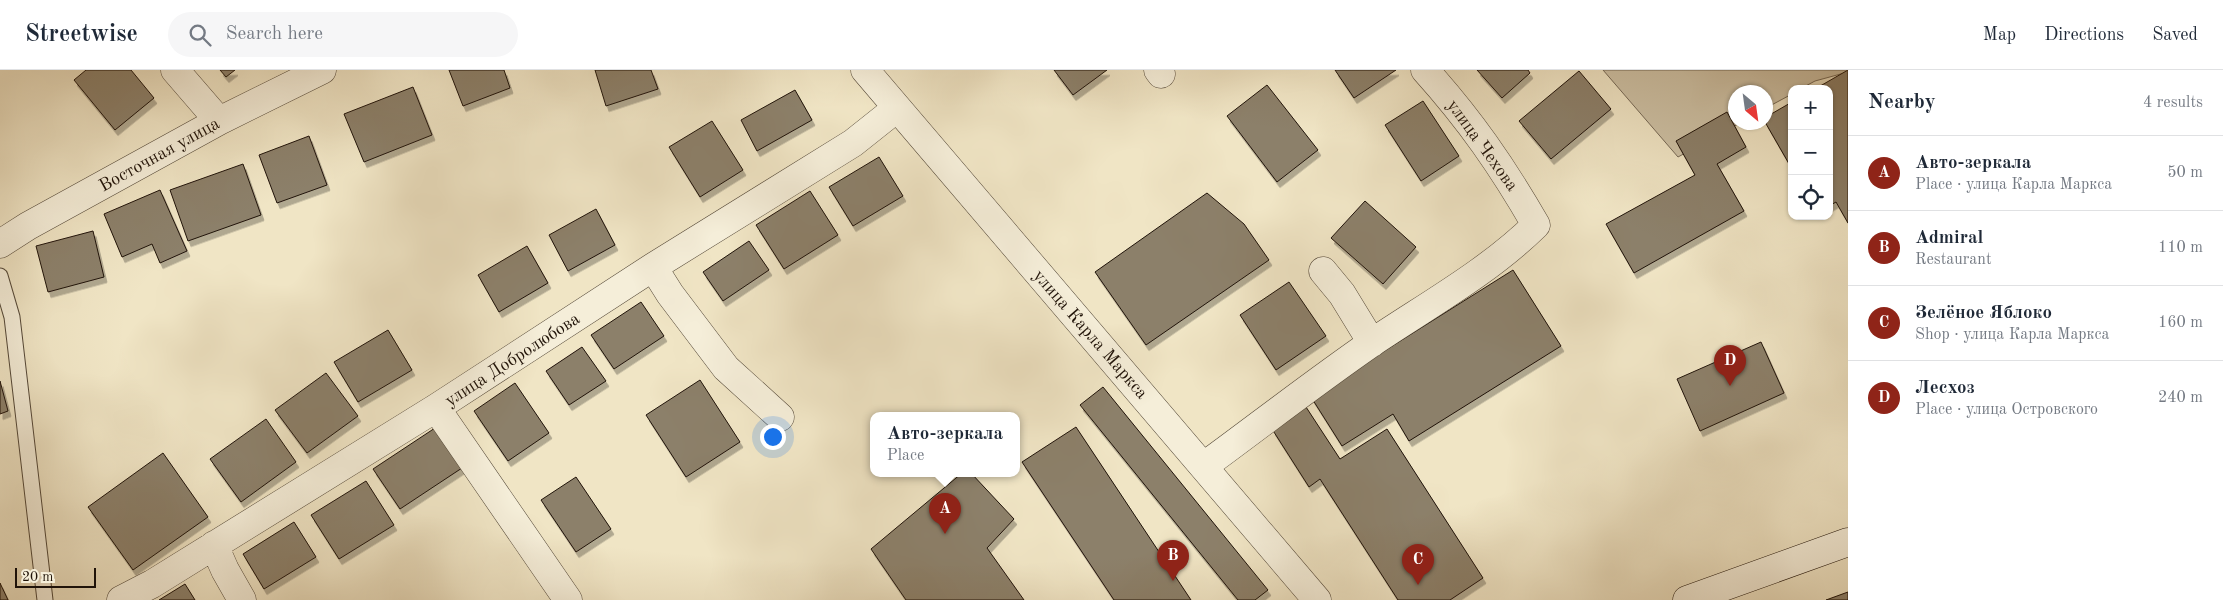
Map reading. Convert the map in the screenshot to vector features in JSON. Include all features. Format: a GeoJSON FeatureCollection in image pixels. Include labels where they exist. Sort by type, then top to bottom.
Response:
{"type":"FeatureCollection","features":[{"type":"Feature","properties":{"kind":"street"},"geometry":{"type":"LineString","coordinates":[[175,70],[219,121]]}},
{"type":"Feature","properties":{"kind":"street","name":"Восточная улица"},"geometry":{"type":"LineString","coordinates":[[0,244],[28,226],[219,121],[322,70]]}},
{"type":"Feature","properties":{"kind":"street","name":"улица Карла Маркса"},"geometry":{"type":"LineString","coordinates":[[864,70],[1317,600]]}},
{"type":"Feature","properties":{"kind":"street","name":"улица Чехова"},"geometry":{"type":"LineString","coordinates":[[1372,343],[1483,270],[1515,246],[1536,225],[1506,173],[1462,112],[1425,70]]}},
{"type":"Feature","properties":{"kind":"street","name":"улица Добролюбова"},"geometry":{"type":"LineString","coordinates":[[121,600],[152,584],[436,408],[653,267],[853,142],[897,108]]}},
{"type":"Feature","properties":{"kind":"street"},"geometry":{"type":"LineString","coordinates":[[653,267],[670,294],[726,368],[780,417]]}},
{"type":"Feature","properties":{"kind":"street"},"geometry":{"type":"LineString","coordinates":[[1204,466],[1372,343],[1342,294],[1323,271]]}},
{"type":"Feature","properties":{"kind":"street"},"geometry":{"type":"LineString","coordinates":[[436,408],[568,600]]}},
{"type":"Feature","properties":{"kind":"street"},"geometry":{"type":"LineString","coordinates":[[1687,600],[1848,542]]}},
{"type":"Feature","properties":{"kind":"street"},"geometry":{"type":"LineString","coordinates":[[214,545],[225,570],[242,600]]}},
{"type":"Feature","properties":{"kind":"lane"},"geometry":{"type":"LineString","coordinates":[[0,276],[12,317],[45,600]]}},
{"type":"Feature","properties":{"kind":"shaded area"},"geometry":{"type":"Polygon","coordinates":[[[1603,70],[1848,70],[1848,72],[1815,81],[1808,85],[1788,85],[1788,96],[1773,104],[1773,85],[1728,85],[1728,130],[1678,157],[1603,70]]]}},
{"type":"Feature","properties":{"kind":"building"},"geometry":{"type":"Polygon","coordinates":[[[86,70],[131,70],[154,98],[115,130],[74,80],[86,70]]]}},
{"type":"Feature","properties":{"kind":"building"},"geometry":{"type":"Polygon","coordinates":[[[220,70],[235,70],[226,77],[220,70]]]}},
{"type":"Feature","properties":{"kind":"building"},"geometry":{"type":"Polygon","coordinates":[[[449,70],[504,70],[510,88],[463,106],[449,70]]]}},
{"type":"Feature","properties":{"kind":"building"},"geometry":{"type":"Polygon","coordinates":[[[595,70],[651,70],[658,89],[606,106],[595,70]]]}},
{"type":"Feature","properties":{"kind":"building"},"geometry":{"type":"Polygon","coordinates":[[[1054,70],[1107,70],[1073,95],[1054,70]]]}},
{"type":"Feature","properties":{"kind":"building"},"geometry":{"type":"Polygon","coordinates":[[[1335,70],[1396,70],[1354,98],[1335,70]]]}},
{"type":"Feature","properties":{"kind":"building"},"geometry":{"type":"Polygon","coordinates":[[[1477,70],[1528,70],[1530,73],[1502,98],[1477,70]]]}},
{"type":"Feature","properties":{"kind":"building"},"geometry":{"type":"Polygon","coordinates":[[[1848,70],[1848,223],[1836,202],[1833,204],[1833,85],[1822,85],[1848,70]]]}},
{"type":"Feature","properties":{"kind":"building"},"geometry":{"type":"Polygon","coordinates":[[[1579,71],[1611,109],[1551,159],[1519,121],[1579,71]]]}},
{"type":"Feature","properties":{"kind":"building"},"geometry":{"type":"Polygon","coordinates":[[[1267,85],[1318,150],[1277,182],[1227,116],[1267,85]]]}},
{"type":"Feature","properties":{"kind":"building"},"geometry":{"type":"Polygon","coordinates":[[[413,87],[432,135],[364,162],[344,114],[413,87]]]}},
{"type":"Feature","properties":{"kind":"building"},"geometry":{"type":"Polygon","coordinates":[[[795,90],[812,120],[757,151],[741,120],[795,90]]]}},
{"type":"Feature","properties":{"kind":"building"},"geometry":{"type":"Polygon","coordinates":[[[1423,101],[1459,156],[1421,181],[1385,125],[1423,101]]]}},
{"type":"Feature","properties":{"kind":"building"},"geometry":{"type":"Polygon","coordinates":[[[1788,104],[1788,162],[1770,130],[1773,130],[1773,113],[1788,104]]]}},
{"type":"Feature","properties":{"kind":"building"},"geometry":{"type":"Polygon","coordinates":[[[1727,112],[1728,130],[1737,130],[1746,147],[1717,164],[1744,211],[1634,273],[1606,224],[1695,175],[1676,141],[1727,112]]]}},
{"type":"Feature","properties":{"kind":"building"},"geometry":{"type":"Polygon","coordinates":[[[712,121],[743,170],[700,197],[669,147],[712,121]]]}},
{"type":"Feature","properties":{"kind":"building"},"geometry":{"type":"Polygon","coordinates":[[[309,136],[327,185],[277,203],[259,155],[309,136]]]}},
{"type":"Feature","properties":{"kind":"building"},"geometry":{"type":"Polygon","coordinates":[[[879,157],[903,196],[853,226],[829,187],[879,157]]]}},
{"type":"Feature","properties":{"kind":"building"},"geometry":{"type":"Polygon","coordinates":[[[243,164],[261,215],[188,241],[170,190],[243,164]]]}},
{"type":"Feature","properties":{"kind":"building"},"geometry":{"type":"Polygon","coordinates":[[[160,190],[187,251],[160,263],[152,244],[122,257],[104,214],[160,190]]]}},
{"type":"Feature","properties":{"kind":"building"},"geometry":{"type":"Polygon","coordinates":[[[810,191],[838,235],[784,269],[756,225],[810,191]]]}},
{"type":"Feature","properties":{"kind":"building"},"geometry":{"type":"Polygon","coordinates":[[[1207,193],[1244,224],[1269,260],[1146,345],[1095,272],[1207,193]]]}},
{"type":"Feature","properties":{"kind":"building"},"geometry":{"type":"Polygon","coordinates":[[[1365,201],[1416,247],[1383,284],[1331,238],[1365,201]]]}},
{"type":"Feature","properties":{"kind":"building"},"geometry":{"type":"Polygon","coordinates":[[[596,209],[615,245],[568,271],[549,235],[596,209]]]}},
{"type":"Feature","properties":{"kind":"building"},"geometry":{"type":"Polygon","coordinates":[[[93,231],[104,277],[48,292],[36,246],[93,231]]]}},
{"type":"Feature","properties":{"kind":"building"},"geometry":{"type":"Polygon","coordinates":[[[749,241],[769,270],[723,301],[703,272],[749,241]]]}},
{"type":"Feature","properties":{"kind":"building"},"geometry":{"type":"Polygon","coordinates":[[[527,246],[548,283],[499,312],[478,275],[527,246]]]}},
{"type":"Feature","properties":{"kind":"building"},"geometry":{"type":"Polygon","coordinates":[[[1513,270],[1561,346],[1409,441],[1393,414],[1342,446],[1311,397],[1513,270]]]}},
{"type":"Feature","properties":{"kind":"building"},"geometry":{"type":"Polygon","coordinates":[[[1289,282],[1326,336],[1276,370],[1240,315],[1289,282]]]}},
{"type":"Feature","properties":{"kind":"building"},"geometry":{"type":"Polygon","coordinates":[[[641,302],[664,336],[614,369],[591,335],[641,302]]]}},
{"type":"Feature","properties":{"kind":"building"},"geometry":{"type":"Polygon","coordinates":[[[388,330],[412,370],[358,402],[334,362],[388,330]]]}},
{"type":"Feature","properties":{"kind":"building"},"geometry":{"type":"Polygon","coordinates":[[[1761,342],[1784,393],[1700,431],[1677,379],[1761,342]]]}},
{"type":"Feature","properties":{"kind":"building"},"geometry":{"type":"Polygon","coordinates":[[[582,347],[606,381],[569,405],[546,371],[582,347]]]}},
{"type":"Feature","properties":{"kind":"building"},"geometry":{"type":"Polygon","coordinates":[[[326,373],[358,416],[307,453],[275,410],[326,373]]]}},
{"type":"Feature","properties":{"kind":"building"},"geometry":{"type":"Polygon","coordinates":[[[700,380],[740,442],[686,477],[646,415],[700,380]]]}},
{"type":"Feature","properties":{"kind":"building"},"geometry":{"type":"Polygon","coordinates":[[[0,381],[8,411],[0,414],[0,381]]]}},
{"type":"Feature","properties":{"kind":"building"},"geometry":{"type":"Polygon","coordinates":[[[515,383],[549,433],[508,461],[474,411],[515,383]]]}},
{"type":"Feature","properties":{"kind":"building"},"geometry":{"type":"Polygon","coordinates":[[[1103,387],[1268,590],[1255,600],[1238,600],[1080,405],[1103,387]]]}},
{"type":"Feature","properties":{"kind":"building"},"geometry":{"type":"Polygon","coordinates":[[[1306,407],[1340,459],[1387,429],[1483,578],[1450,600],[1398,600],[1320,479],[1309,487],[1272,429],[1306,407]]]}},
{"type":"Feature","properties":{"kind":"building"},"geometry":{"type":"Polygon","coordinates":[[[266,419],[296,462],[241,502],[210,459],[266,419]]]}},
{"type":"Feature","properties":{"kind":"building"},"geometry":{"type":"Polygon","coordinates":[[[1076,427],[1191,600],[1114,600],[1022,462],[1076,427]]]}},
{"type":"Feature","properties":{"kind":"building"},"geometry":{"type":"Polygon","coordinates":[[[435,428],[462,468],[400,509],[373,469],[435,428]]]}},
{"type":"Feature","properties":{"kind":"building"},"geometry":{"type":"Polygon","coordinates":[[[163,453],[208,517],[133,570],[88,507],[163,453]]]}},
{"type":"Feature","properties":{"kind":"building"},"geometry":{"type":"Polygon","coordinates":[[[576,477],[611,529],[576,552],[541,500],[576,477]]]}},
{"type":"Feature","properties":{"kind":"building"},"geometry":{"type":"Polygon","coordinates":[[[957,477],[975,477],[1014,519],[987,548],[1024,600],[906,600],[871,549],[957,477]]]}},
{"type":"Feature","properties":{"kind":"building"},"geometry":{"type":"Polygon","coordinates":[[[366,481],[394,525],[339,559],[311,515],[366,481]]]}},
{"type":"Feature","properties":{"kind":"building"},"geometry":{"type":"Polygon","coordinates":[[[294,522],[316,557],[264,589],[243,554],[294,522]]]}},
{"type":"Feature","properties":{"kind":"building"},"geometry":{"type":"Polygon","coordinates":[[[0,583],[8,600],[0,600],[0,583]]]}},
{"type":"Feature","properties":{"kind":"building"},"geometry":{"type":"Polygon","coordinates":[[[185,584],[195,600],[159,600],[185,584]]]}},
{"type":"Feature","properties":{"kind":"building"},"geometry":{"type":"Polygon","coordinates":[[[1848,592],[1848,600],[1826,600],[1848,592]]]}},
{"type":"Feature","properties":{"kind":"place","name":"Лесхоз"},"geometry":{"type":"Point","coordinates":[1730,386]}},
{"type":"Feature","properties":{"kind":"place","name":"Авто-зеркала"},"geometry":{"type":"Point","coordinates":[945,534]}},
{"type":"Feature","properties":{"kind":"place","name":"Admiral"},"geometry":{"type":"Point","coordinates":[1173,581]}},
{"type":"Feature","properties":{"kind":"place","name":"Зелёное Яблоко"},"geometry":{"type":"Point","coordinates":[1418,585]}}]}
